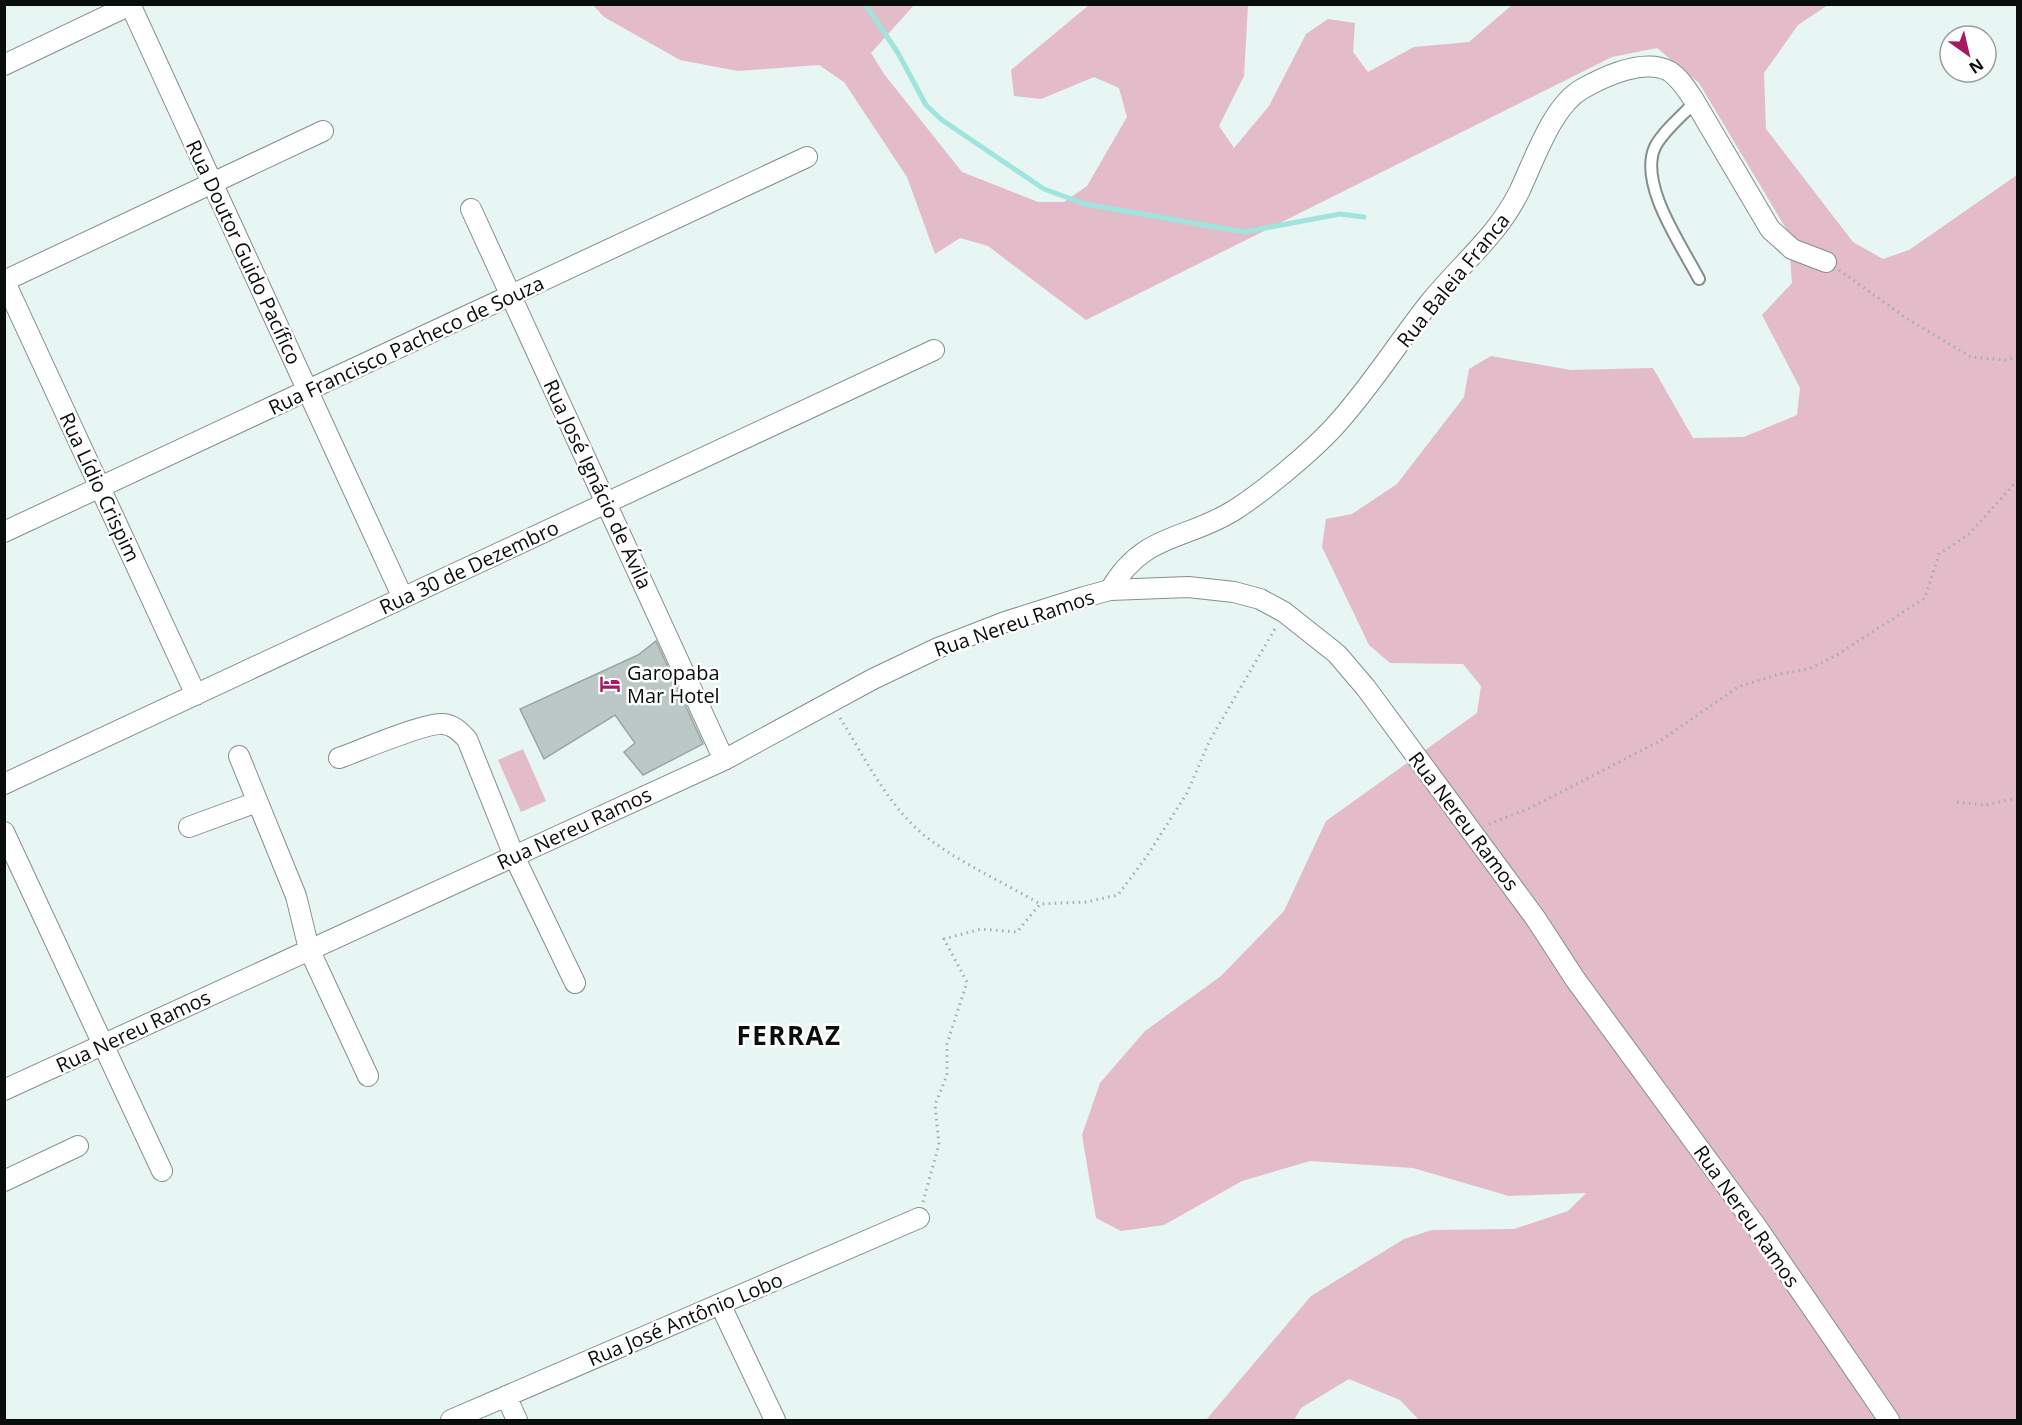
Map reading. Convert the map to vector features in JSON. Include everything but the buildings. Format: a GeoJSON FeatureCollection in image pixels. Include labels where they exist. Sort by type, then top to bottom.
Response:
{"type":"FeatureCollection","features":[{"type":"Feature","properties":{"kind":"street"},"geometry":{"type":"LineString","coordinates":[[4,65],[130,5]]}},
{"type":"Feature","properties":{"kind":"street","name":"Rua Doutor Guido Pacífico"},"geometry":{"type":"LineString","coordinates":[[130,5],[403,598]]}},
{"type":"Feature","properties":{"kind":"street","name":"Rua Baleia Franca"},"geometry":{"type":"LineString","coordinates":[[1110,590],[1122,570],[1142,552],[1160,541],[1232,511],[1296,462],[1333,429],[1368,387],[1431,301],[1497,229],[1510,209],[1547,134],[1569,98],[1582,89],[1634,69],[1656,67],[1670,72],[1684,85],[1695,102],[1770,229],[1792,249],[1826,262]]}},
{"type":"Feature","properties":{"kind":"street"},"geometry":{"type":"LineString","coordinates":[[5,280],[323,131]]}},
{"type":"Feature","properties":{"kind":"street","name":"Rua Francisco Pacheco de Souza"},"geometry":{"type":"LineString","coordinates":[[4,532],[807,157]]}},
{"type":"Feature","properties":{"kind":"street","name":"Rua José Ignácio de Ávila"},"geometry":{"type":"LineString","coordinates":[[471,209],[724,760]]}},
{"type":"Feature","properties":{"kind":"street","name":"Rua Lídio Crispim"},"geometry":{"type":"LineString","coordinates":[[5,280],[196,694]]}},
{"type":"Feature","properties":{"kind":"street","name":"Rua 30 de Dezembro"},"geometry":{"type":"LineString","coordinates":[[4,784],[934,350]]}},
{"type":"Feature","properties":{"kind":"street","name":"Rua Nereu Ramos"},"geometry":{"type":"LineString","coordinates":[[4,1090],[724,760],[873,679],[938,648],[1005,622],[1110,590],[1211,588],[1260,599],[1284,612],[1337,654],[1349,668],[1536,919],[1575,979],[1756,1226],[1889,1420]]}},
{"type":"Feature","properties":{"kind":"street"},"geometry":{"type":"LineString","coordinates":[[339,758],[442,723],[457,729],[467,739],[514,856],[575,983]]}},
{"type":"Feature","properties":{"kind":"street"},"geometry":{"type":"LineString","coordinates":[[239,756],[296,896],[309,949],[368,1076]]}},
{"type":"Feature","properties":{"kind":"street"},"geometry":{"type":"LineString","coordinates":[[189,828],[257,802]]}},
{"type":"Feature","properties":{"kind":"street"},"geometry":{"type":"LineString","coordinates":[[4,831],[162,1171]]}},
{"type":"Feature","properties":{"kind":"street"},"geometry":{"type":"LineString","coordinates":[[4,1181],[78,1146]]}},
{"type":"Feature","properties":{"kind":"street","name":"Rua José Antônio Lobo"},"geometry":{"type":"LineString","coordinates":[[451,1420],[919,1218]]}},
{"type":"Feature","properties":{"kind":"street"},"geometry":{"type":"LineString","coordinates":[[720,1304],[775,1420]]}},
{"type":"Feature","properties":{"kind":"street"},"geometry":{"type":"LineString","coordinates":[[506,1396],[517,1420]]}},
{"type":"Feature","properties":{"kind":"lane"},"geometry":{"type":"LineString","coordinates":[[1695,102],[1656,145],[1651,159],[1652,188],[1699,279]]}},
{"type":"Feature","properties":{"kind":"path"},"geometry":{"type":"LineString","coordinates":[[1826,262],[1864,285],[1906,318],[1971,357],[2006,360],[2018,356]]}},
{"type":"Feature","properties":{"kind":"path"},"geometry":{"type":"LineString","coordinates":[[1469,831],[1528,809],[1660,741],[1738,687],[1779,674],[1809,669],[1835,656],[1925,598],[1939,554],[1968,535],[2018,480]]}},
{"type":"Feature","properties":{"kind":"path"},"geometry":{"type":"LineString","coordinates":[[830,704],[896,805],[928,838],[986,876],[1040,904],[1086,902],[1118,895],[1147,856],[1187,793],[1210,740],[1260,658],[1284,612]]}},
{"type":"Feature","properties":{"kind":"path"},"geometry":{"type":"LineString","coordinates":[[1957,801],[1985,805],[2018,798]]}},
{"type":"Feature","properties":{"kind":"path"},"geometry":{"type":"LineString","coordinates":[[919,1218],[939,1143],[935,1105],[947,1075],[947,1044],[967,982],[944,939],[981,929],[1017,932],[1040,904]]}},
{"type":"Feature","properties":{"kind":"shaded area"},"geometry":{"type":"Polygon","coordinates":[[[593,5],[914,5],[871,53],[884,74],[962,172],[1038,202],[1064,202],[1087,186],[1127,117],[1119,88],[1094,77],[1041,99],[1014,96],[1011,70],[1089,5],[1248,5],[1244,76],[1219,126],[1234,148],[1269,106],[1306,34],[1328,19],[1355,23],[1353,52],[1368,72],[1414,47],[1469,42],[1512,5],[1828,5],[1798,25],[1764,73],[1766,129],[1853,242],[1883,259],[1909,250],[2017,175],[2017,1420],[1419,1420],[1400,1400],[1349,1379],[1301,1408],[1294,1420],[1206,1420],[1311,1296],[1404,1239],[1432,1230],[1514,1229],[1568,1211],[1586,1193],[1509,1196],[1413,1168],[1310,1161],[1242,1181],[1164,1225],[1121,1231],[1096,1218],[1082,1135],[1100,1083],[1145,1031],[1221,976],[1284,911],[1326,821],[1477,713],[1481,686],[1463,664],[1390,663],[1369,645],[1322,547],[1326,519],[1352,514],[1397,484],[1464,397],[1469,369],[1491,356],[1571,370],[1653,368],[1693,438],[1744,437],[1797,415],[1800,388],[1762,315],[1792,283],[1788,232],[1699,83],[1657,48],[1612,57],[1086,320],[988,246],[960,238],[935,254],[907,177],[844,82],[819,65],[738,71],[680,60],[604,17],[593,5]]]}},
{"type":"Feature","properties":{"kind":"shaded area"},"geometry":{"type":"Polygon","coordinates":[[[523,749],[546,801],[521,812],[498,760],[523,749]]]}},
{"type":"Feature","properties":{"kind":"waterway"},"geometry":{"type":"LineString","coordinates":[[865,4],[898,53],[926,105],[942,120],[1044,189],[1085,204],[1244,232],[1340,214],[1364,217]]}},
{"type":"Feature","properties":{"kind":"place","name":"Garopaba Mar Hotel"},"geometry":{"type":"Point","coordinates":[610,684]}},
{"type":"Feature","properties":{"kind":"district","name":"FERRAZ"},"geometry":{"type":"Point","coordinates":[789,1035]}}]}
